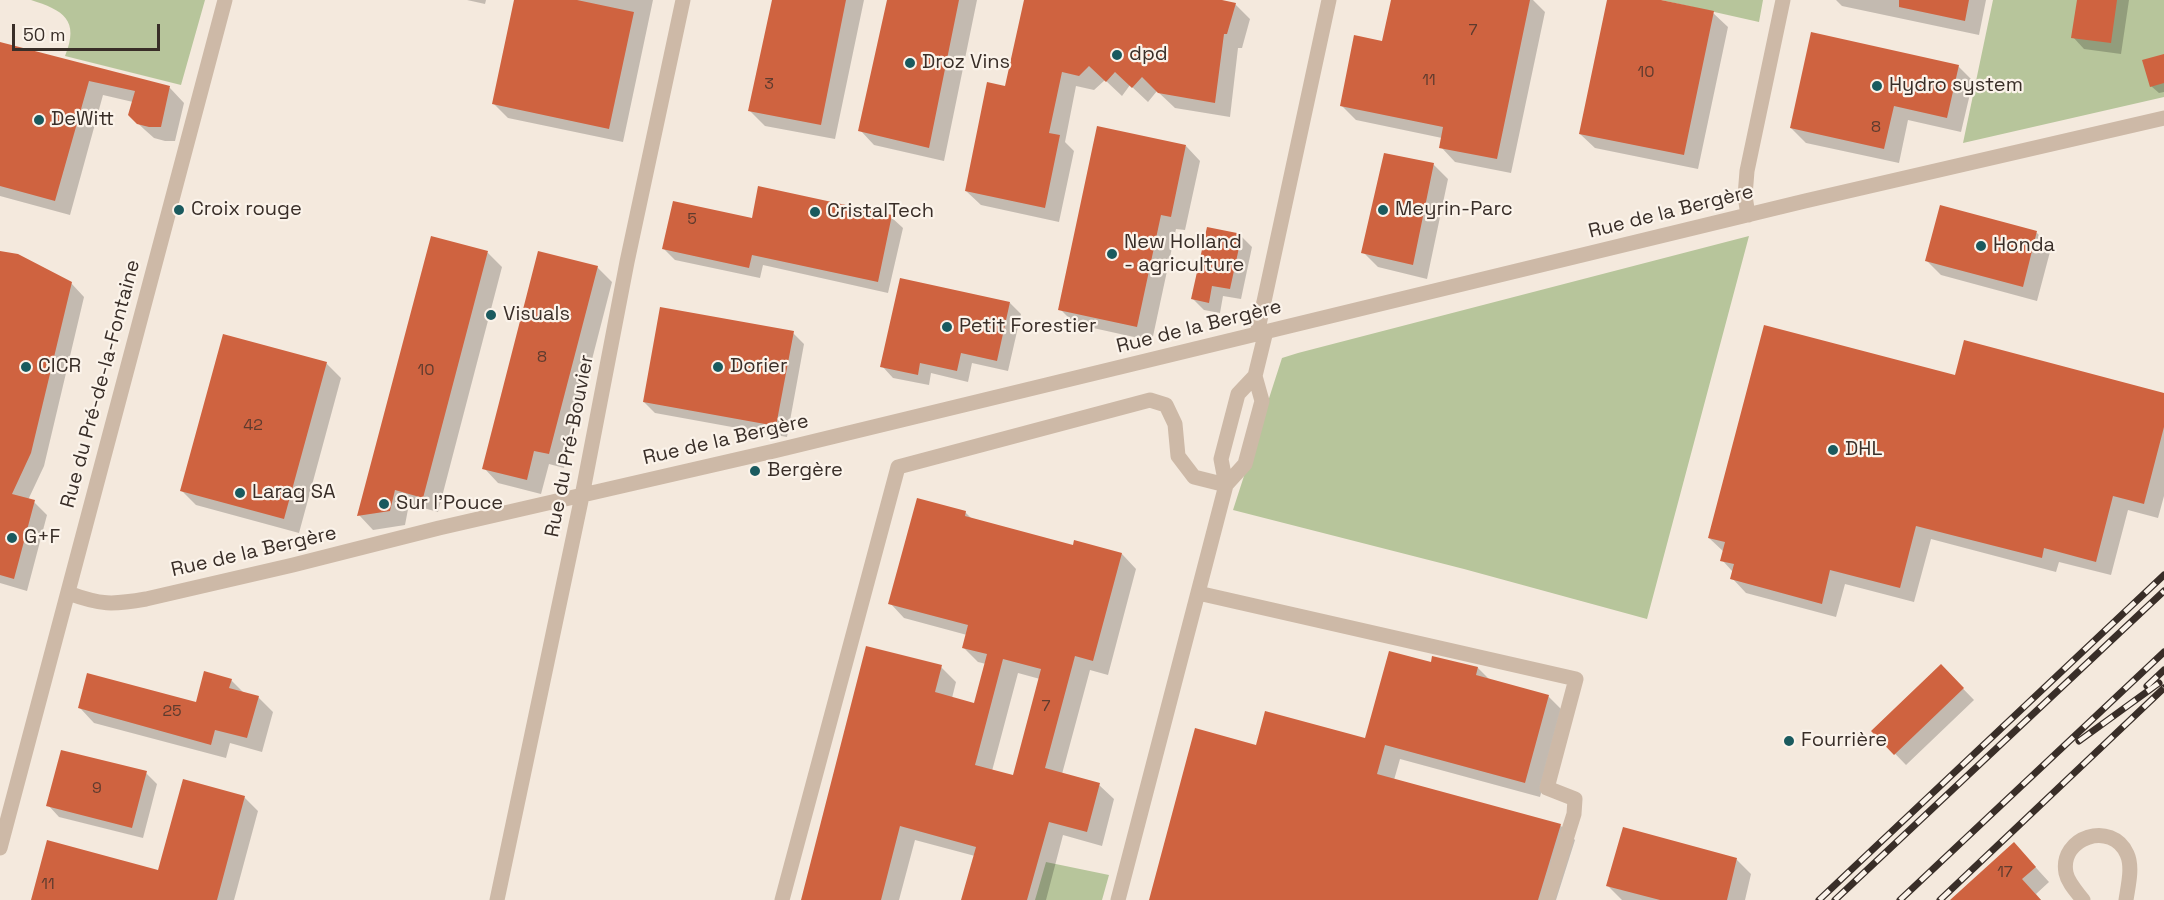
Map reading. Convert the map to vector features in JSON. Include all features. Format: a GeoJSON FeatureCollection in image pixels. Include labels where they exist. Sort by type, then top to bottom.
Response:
{"type":"FeatureCollection","features":[{"type":"Feature","properties":{"kind":"street","name":"Rue du Pré-de-la-Fontaine"},"geometry":{"type":"LineString","coordinates":[[0,848],[225,0]]}},
{"type":"Feature","properties":{"kind":"street","name":"Rue du Pré-Bouvier"},"geometry":{"type":"LineString","coordinates":[[497,900],[582,496],[627,261],[683,0]]}},
{"type":"Feature","properties":{"kind":"street"},"geometry":{"type":"LineString","coordinates":[[1226,485],[1245,464],[1262,401],[1255,376],[1262,333],[1329,0]]}},
{"type":"Feature","properties":{"kind":"street"},"geometry":{"type":"LineString","coordinates":[[1748,215],[1745,196],[1747,171],[1782,0]]}},
{"type":"Feature","properties":{"kind":"street","name":"Rue de la Bergère"},"geometry":{"type":"LineString","coordinates":[[68,593],[91,602],[102,603],[122,603],[146,599],[1748,215],[2164,118]]}},
{"type":"Feature","properties":{"kind":"street"},"geometry":{"type":"LineString","coordinates":[[1118,900],[1226,485],[1221,459],[1238,394],[1255,376]]}},
{"type":"Feature","properties":{"kind":"street"},"geometry":{"type":"LineString","coordinates":[[782,900],[898,466],[1150,400],[1166,405],[1175,424],[1178,456],[1194,477],[1226,485]]}},
{"type":"Feature","properties":{"kind":"street"},"geometry":{"type":"LineString","coordinates":[[1198,593],[1576,679],[1547,788],[1575,799],[1574,814],[1547,900]]}},
{"type":"Feature","properties":{"kind":"street"},"geometry":{"type":"LineString","coordinates":[[2083,900],[2066,873],[2067,858],[2077,843],[2095,834],[2114,839],[2127,855],[2129,872],[2126,900]]}},
{"type":"Feature","properties":{"kind":"green space"},"geometry":{"type":"Polygon","coordinates":[[[31,0],[205,0],[181,85],[65,56],[71,33],[66,18],[52,8],[31,0]]]}},
{"type":"Feature","properties":{"kind":"green space"},"geometry":{"type":"Polygon","coordinates":[[[1661,0],[1763,0],[1759,22],[1661,0]]]}},
{"type":"Feature","properties":{"kind":"green space"},"geometry":{"type":"Polygon","coordinates":[[[1993,0],[2164,0],[2164,97],[1963,143],[1993,0]]]}},
{"type":"Feature","properties":{"kind":"green space"},"geometry":{"type":"Polygon","coordinates":[[[1749,236],[1647,619],[1233,510],[1282,358],[1749,236]]]}},
{"type":"Feature","properties":{"kind":"green space"},"geometry":{"type":"Polygon","coordinates":[[[1046,862],[1109,875],[1102,900],[1035,900],[1046,862]]]}},
{"type":"Feature","properties":{"kind":"building"},"geometry":{"type":"Polygon","coordinates":[[[514,0],[577,0],[634,12],[609,129],[492,104],[514,0]]]}},
{"type":"Feature","properties":{"kind":"building"},"geometry":{"type":"Polygon","coordinates":[[[772,0],[846,0],[821,125],[748,111],[772,0]]]}},
{"type":"Feature","properties":{"kind":"building","name":"Droz Vins"},"geometry":{"type":"Polygon","coordinates":[[[887,0],[959,0],[929,148],[858,131],[887,0]]]}},
{"type":"Feature","properties":{"kind":"building","name":"dpd"},"geometry":{"type":"Polygon","coordinates":[[[1024,0],[1222,0],[1236,3],[1227,34],[1224,34],[1215,103],[1158,93],[1142,77],[1132,88],[1115,72],[1106,82],[1089,66],[1079,76],[1062,72],[1049,133],[1060,135],[1045,208],[965,191],[987,82],[1005,86],[1024,0]]]}},
{"type":"Feature","properties":{"kind":"building"},"geometry":{"type":"Polygon","coordinates":[[[1391,0],[1530,0],[1497,159],[1439,148],[1443,127],[1340,106],[1354,35],[1382,41],[1391,0]]]}},
{"type":"Feature","properties":{"kind":"building"},"geometry":{"type":"Polygon","coordinates":[[[1607,0],[1661,0],[1714,11],[1684,155],[1579,134],[1607,0]]]}},
{"type":"Feature","properties":{"kind":"building"},"geometry":{"type":"Polygon","coordinates":[[[1899,0],[1969,0],[1965,21],[1899,7],[1899,0]]]}},
{"type":"Feature","properties":{"kind":"building"},"geometry":{"type":"Polygon","coordinates":[[[2077,0],[2117,0],[2111,43],[2071,38],[2077,0]]]}},
{"type":"Feature","properties":{"kind":"building","name":"Hydro system"},"geometry":{"type":"Polygon","coordinates":[[[1811,32],[1959,65],[1947,118],[1894,106],[1884,149],[1790,128],[1811,32]]]}},
{"type":"Feature","properties":{"kind":"building","name":"DeWitt"},"geometry":{"type":"Polygon","coordinates":[[[0,42],[170,86],[161,127],[137,124],[128,115],[135,91],[89,81],[55,201],[0,186],[0,42]]]}},
{"type":"Feature","properties":{"kind":"building"},"geometry":{"type":"Polygon","coordinates":[[[2164,54],[2164,83],[2150,87],[2142,60],[2164,54]]]}},
{"type":"Feature","properties":{"kind":"building","name":"New Holland - agriculture"},"geometry":{"type":"Polygon","coordinates":[[[1097,126],[1186,145],[1171,217],[1161,215],[1137,327],[1058,310],[1097,126]]]}},
{"type":"Feature","properties":{"kind":"building"},"geometry":{"type":"Polygon","coordinates":[[[1384,153],[1434,163],[1413,265],[1361,253],[1384,153]]]}},
{"type":"Feature","properties":{"kind":"building"},"geometry":{"type":"Polygon","coordinates":[[[758,186],[892,215],[878,282],[752,255],[749,268],[662,249],[673,201],[752,218],[758,186]]]}},
{"type":"Feature","properties":{"kind":"building","name":"Honda"},"geometry":{"type":"Polygon","coordinates":[[[1940,205],[2037,231],[2023,287],[1925,261],[1940,205]]]}},
{"type":"Feature","properties":{"kind":"building"},"geometry":{"type":"Polygon","coordinates":[[[1207,227],[1242,234],[1230,289],[1212,286],[1209,303],[1191,299],[1207,227]]]}},
{"type":"Feature","properties":{"kind":"building"},"geometry":{"type":"Polygon","coordinates":[[[431,236],[488,251],[423,498],[395,490],[390,511],[357,516],[431,236]]]}},
{"type":"Feature","properties":{"kind":"building","name":"CICR"},"geometry":{"type":"Polygon","coordinates":[[[0,251],[18,254],[72,282],[31,453],[12,494],[35,500],[14,579],[0,575],[0,251]]]}},
{"type":"Feature","properties":{"kind":"building"},"geometry":{"type":"Polygon","coordinates":[[[538,251],[598,266],[549,454],[534,451],[527,480],[482,469],[538,251]]]}},
{"type":"Feature","properties":{"kind":"building","name":"Petit Forestier"},"geometry":{"type":"Polygon","coordinates":[[[900,278],[1010,302],[997,361],[961,353],[957,371],[920,363],[918,375],[880,367],[900,278]]]}},
{"type":"Feature","properties":{"kind":"building","name":"Dorier"},"geometry":{"type":"Polygon","coordinates":[[[660,307],[794,331],[776,426],[643,402],[660,307]]]}},
{"type":"Feature","properties":{"kind":"building"},"geometry":{"type":"Polygon","coordinates":[[[1764,325],[1955,375],[1964,340],[2164,393],[2164,427],[2144,504],[2113,496],[2096,562],[2044,548],[2042,558],[1916,526],[1900,588],[1830,570],[1822,604],[1730,579],[1734,564],[1720,561],[1725,542],[1708,538],[1764,325]]]}},
{"type":"Feature","properties":{"kind":"building"},"geometry":{"type":"Polygon","coordinates":[[[223,334],[327,362],[284,519],[180,491],[223,334]]]}},
{"type":"Feature","properties":{"kind":"building"},"geometry":{"type":"Polygon","coordinates":[[[917,498],[966,511],[965,516],[1073,545],[1074,540],[1122,553],[1093,661],[1075,656],[1045,768],[1100,783],[1087,832],[1049,822],[1027,900],[961,900],[976,847],[900,826],[881,900],[801,900],[866,646],[942,665],[935,692],[974,703],[987,654],[962,648],[968,625],[888,604],[917,498]],[[1003,659],[975,765],[1013,775],[1041,669],[1003,659]]]}},
{"type":"Feature","properties":{"kind":"building"},"geometry":{"type":"Polygon","coordinates":[[[1389,651],[1431,662],[1432,656],[1478,667],[1476,675],[1549,695],[1525,783],[1385,745],[1377,774],[1561,824],[1538,900],[1149,900],[1195,728],[1256,745],[1265,711],[1365,738],[1389,651]]]}},
{"type":"Feature","properties":{"kind":"building"},"geometry":{"type":"Polygon","coordinates":[[[1941,664],[1964,688],[1894,755],[1871,731],[1941,664]]]}},
{"type":"Feature","properties":{"kind":"building"},"geometry":{"type":"Polygon","coordinates":[[[204,671],[232,679],[229,688],[259,696],[247,738],[215,730],[211,745],[78,708],[87,673],[196,702],[204,671]]]}},
{"type":"Feature","properties":{"kind":"building"},"geometry":{"type":"Polygon","coordinates":[[[61,750],[147,771],[132,828],[46,806],[61,750]]]}},
{"type":"Feature","properties":{"kind":"building"},"geometry":{"type":"Polygon","coordinates":[[[183,779],[245,796],[217,900],[31,900],[47,840],[158,870],[183,779]]]}},
{"type":"Feature","properties":{"kind":"building"},"geometry":{"type":"Polygon","coordinates":[[[1623,827],[1737,858],[1727,900],[1660,900],[1606,886],[1623,827]]]}},
{"type":"Feature","properties":{"kind":"building"},"geometry":{"type":"Polygon","coordinates":[[[2014,842],[2036,867],[2022,879],[2041,900],[1950,900],[2014,842]]]}},
{"type":"Feature","properties":{"kind":"railway"},"geometry":{"type":"LineString","coordinates":[[1819,900],[2164,575]]}},
{"type":"Feature","properties":{"kind":"railway"},"geometry":{"type":"LineString","coordinates":[[1835,900],[2164,591]]}},
{"type":"Feature","properties":{"kind":"railway"},"geometry":{"type":"LineString","coordinates":[[1900,900],[2164,652]]}},
{"type":"Feature","properties":{"kind":"railway"},"geometry":{"type":"LineString","coordinates":[[2147,686],[2164,670]]}},
{"type":"Feature","properties":{"kind":"railway"},"geometry":{"type":"LineString","coordinates":[[2079,741],[2159,683]]}},
{"type":"Feature","properties":{"kind":"railway"},"geometry":{"type":"LineString","coordinates":[[1940,900],[2164,688]]}},
{"type":"Feature","properties":{"kind":"place","name":"dpd"},"geometry":{"type":"Point","coordinates":[1117,55]}},
{"type":"Feature","properties":{"kind":"place","name":"Droz Vins"},"geometry":{"type":"Point","coordinates":[910,63]}},
{"type":"Feature","properties":{"kind":"place","name":"Hydro system"},"geometry":{"type":"Point","coordinates":[1877,86]}},
{"type":"Feature","properties":{"kind":"place","name":"DeWitt"},"geometry":{"type":"Point","coordinates":[39,120]}},
{"type":"Feature","properties":{"kind":"place","name":"Croix rouge"},"geometry":{"type":"Point","coordinates":[179,210]}},
{"type":"Feature","properties":{"kind":"place","name":"Meyrin-Parc"},"geometry":{"type":"Point","coordinates":[1383,210]}},
{"type":"Feature","properties":{"kind":"place","name":"CristalTech"},"geometry":{"type":"Point","coordinates":[815,212]}},
{"type":"Feature","properties":{"kind":"place","name":"Honda"},"geometry":{"type":"Point","coordinates":[1981,246]}},
{"type":"Feature","properties":{"kind":"place","name":"New Holland - agriculture"},"geometry":{"type":"Point","coordinates":[1112,254]}},
{"type":"Feature","properties":{"kind":"place","name":"Visuals"},"geometry":{"type":"Point","coordinates":[491,315]}},
{"type":"Feature","properties":{"kind":"place","name":"Petit Forestier"},"geometry":{"type":"Point","coordinates":[947,327]}},
{"type":"Feature","properties":{"kind":"place","name":"CICR"},"geometry":{"type":"Point","coordinates":[26,367]}},
{"type":"Feature","properties":{"kind":"place","name":"Dorier"},"geometry":{"type":"Point","coordinates":[718,367]}},
{"type":"Feature","properties":{"kind":"place","name":"DHL"},"geometry":{"type":"Point","coordinates":[1833,450]}},
{"type":"Feature","properties":{"kind":"place","name":"Bergère"},"geometry":{"type":"Point","coordinates":[755,471]}},
{"type":"Feature","properties":{"kind":"place","name":"Larag SA"},"geometry":{"type":"Point","coordinates":[240,493]}},
{"type":"Feature","properties":{"kind":"place","name":"Sur l'Pouce"},"geometry":{"type":"Point","coordinates":[384,504]}},
{"type":"Feature","properties":{"kind":"place","name":"G+F"},"geometry":{"type":"Point","coordinates":[12,538]}},
{"type":"Feature","properties":{"kind":"place","name":"Fourrière"},"geometry":{"type":"Point","coordinates":[1789,741]}}]}
